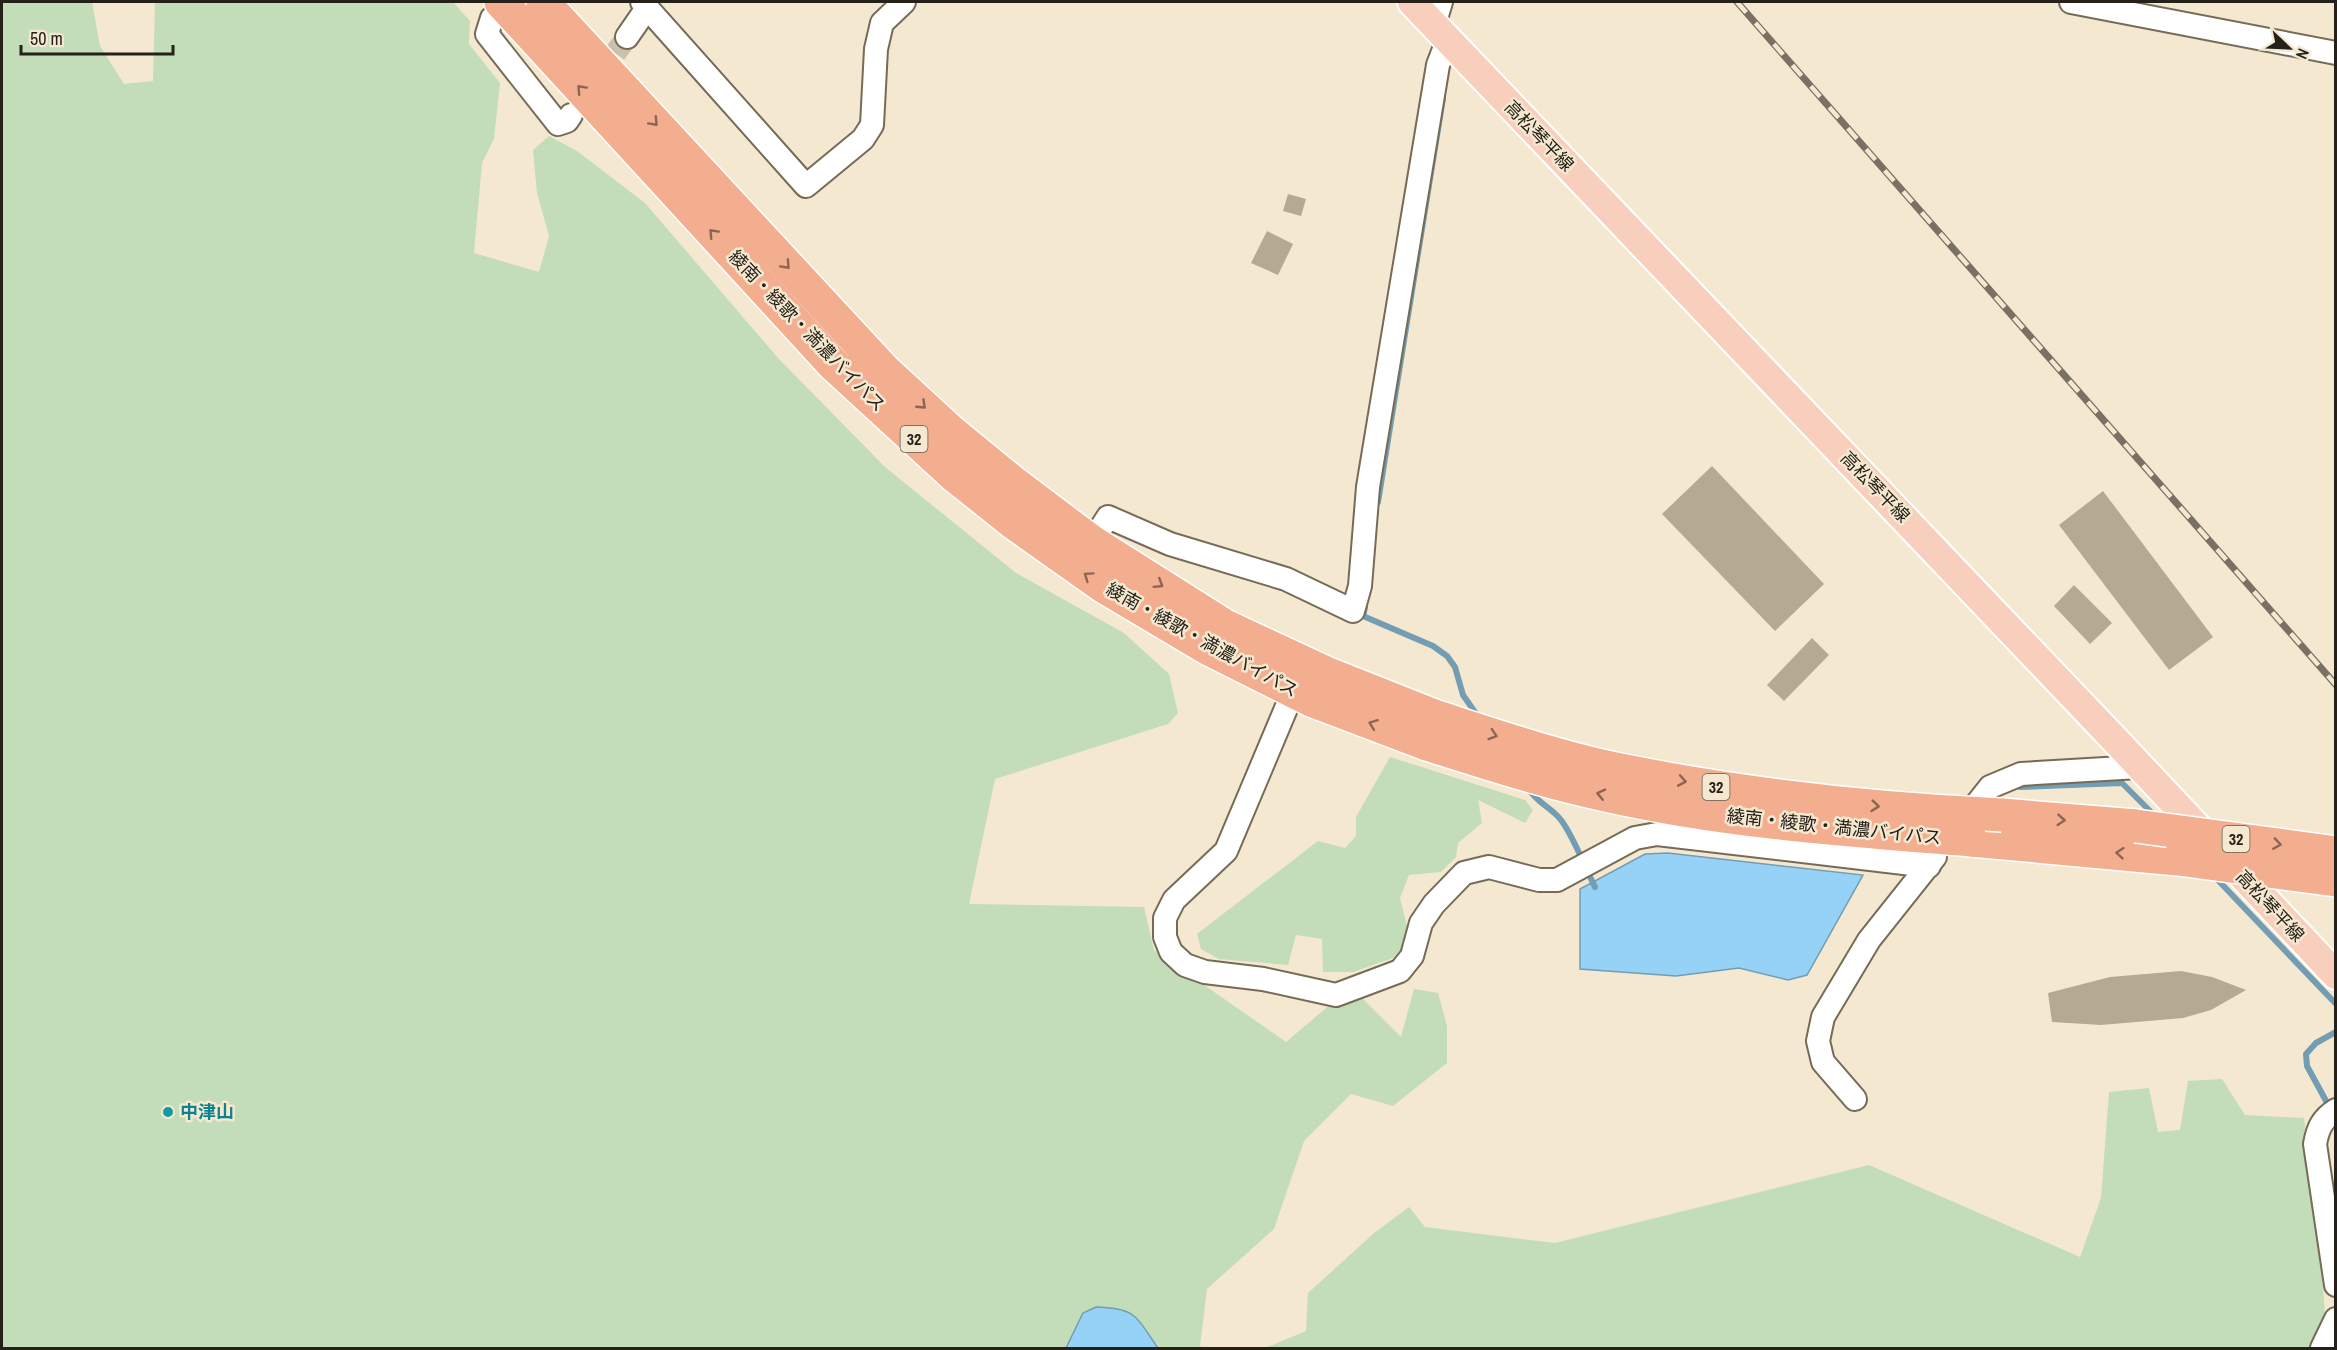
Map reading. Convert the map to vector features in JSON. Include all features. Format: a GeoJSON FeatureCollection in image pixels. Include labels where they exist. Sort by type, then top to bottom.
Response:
{"type":"FeatureCollection","features":[{"type":"Feature","properties":{"kind":"highway","name":"綾南・綾歌・満濃バイパス"},"geometry":{"type":"LineString","coordinates":[[543,2],[885,371],[949,430],[1092,542],[1225,626],[1326,673],[1432,731],[1539,780],[1699,813],[1789,825],[2178,859],[2336,880]]}},
{"type":"Feature","properties":{"kind":"highway","name":"綾南・綾歌・満濃バイパス"},"geometry":{"type":"LineString","coordinates":[[506,3],[833,364],[955,476],[1014,524],[1103,586],[1209,649],[1293,692],[1432,731],[1546,752],[1614,769],[1706,786],[1796,799],[1934,812],[2136,825],[2336,853]]}},
{"type":"Feature","properties":{"kind":"main road","name":"高松琴平線"},"geometry":{"type":"LineString","coordinates":[[1412,2],[1441,22],[2336,975]]}},
{"type":"Feature","properties":{"kind":"street"},"geometry":{"type":"LineString","coordinates":[[627,37],[645,5],[806,186],[863,139],[872,125],[876,49],[882,23],[904,2]]}},
{"type":"Feature","properties":{"kind":"street"},"geometry":{"type":"LineString","coordinates":[[2071,2],[2336,53]]}},
{"type":"Feature","properties":{"kind":"street"},"geometry":{"type":"LineString","coordinates":[[506,3],[492,18],[487,34],[558,124],[567,121],[572,115]]}},
{"type":"Feature","properties":{"kind":"street"},"geometry":{"type":"LineString","coordinates":[[1092,542],[1108,517],[1170,544],[1286,579],[1353,611],[1360,586],[1368,487],[1438,65],[1441,22]]}},
{"type":"Feature","properties":{"kind":"street"},"geometry":{"type":"LineString","coordinates":[[1293,692],[1226,850],[1174,900],[1165,918],[1165,937],[1171,952],[1185,965],[1205,972],[1263,979],[1336,994],[1400,971],[1412,956],[1421,923],[1434,904],[1464,873],[1489,867],[1539,880],[1557,880],[1635,838],[1657,834],[1929,866]]}},
{"type":"Feature","properties":{"kind":"street"},"geometry":{"type":"LineString","coordinates":[[1854,1099],[1824,1062],[1818,1041],[1823,1017],[1869,940],[1990,787],[2020,774],[2139,767]]}},
{"type":"Feature","properties":{"kind":"street"},"geometry":{"type":"LineString","coordinates":[[2333,1112],[2318,1129],[2315,1144],[2336,1285]]}},
{"type":"Feature","properties":{"kind":"street"},"geometry":{"type":"LineString","coordinates":[[2322,1348],[2336,1319]]}},
{"type":"Feature","properties":{"kind":"green space"},"geometry":{"type":"Polygon","coordinates":[[[2,2],[92,2],[100,46],[124,84],[153,81],[155,2],[453,2],[470,21],[469,44],[500,83],[494,139],[482,163],[474,253],[539,272],[549,236],[537,193],[533,150],[549,136],[577,151],[645,203],[778,358],[885,467],[1016,573],[1124,633],[1169,674],[1178,713],[1168,724],[995,779],[969,904],[1144,907],[1154,950],[1286,1042],[1332,1003],[1361,997],[1401,1037],[1414,989],[1438,993],[1447,1026],[1447,1063],[1393,1106],[1351,1094],[1304,1141],[1274,1229],[1207,1289],[1200,1346],[1203,1348],[1158,1348],[1134,1315],[1083,1313],[1066,1348],[2,1348],[2,2]]]}},
{"type":"Feature","properties":{"kind":"green space"},"geometry":{"type":"Polygon","coordinates":[[[1390,757],[1525,800],[1533,810],[1525,823],[1478,800],[1482,823],[1458,843],[1456,857],[1441,872],[1409,875],[1400,898],[1410,939],[1393,958],[1353,972],[1323,972],[1322,939],[1296,935],[1288,965],[1219,959],[1201,949],[1197,934],[1318,841],[1345,848],[1356,836],[1356,817],[1390,757]]]}},
{"type":"Feature","properties":{"kind":"green space"},"geometry":{"type":"Polygon","coordinates":[[[2222,1079],[2245,1115],[2304,1118],[2321,1252],[2325,1317],[2313,1348],[1265,1348],[1306,1331],[1308,1293],[1373,1234],[1409,1207],[1425,1227],[1555,1243],[1869,1165],[2080,1257],[2101,1198],[2109,1092],[2149,1088],[2158,1132],[2180,1130],[2188,1081],[2222,1079]]]}},
{"type":"Feature","properties":{"kind":"water"},"geometry":{"type":"Polygon","coordinates":[[[1668,853],[1863,875],[1807,975],[1788,980],[1739,968],[1676,976],[1580,969],[1580,889],[1645,854],[1668,853]]]}},
{"type":"Feature","properties":{"kind":"water"},"geometry":{"type":"Polygon","coordinates":[[[1096,1307],[1128,1312],[1140,1322],[1158,1348],[1066,1348],[1083,1313],[1096,1307]]]}},
{"type":"Feature","properties":{"kind":"building"},"geometry":{"type":"Polygon","coordinates":[[[1288,194],[1306,199],[1301,216],[1283,211],[1288,194]]]}},
{"type":"Feature","properties":{"kind":"building"},"geometry":{"type":"Polygon","coordinates":[[[1267,231],[1293,244],[1278,275],[1251,263],[1267,231]]]}},
{"type":"Feature","properties":{"kind":"building"},"geometry":{"type":"Polygon","coordinates":[[[1712,466],[1824,584],[1775,631],[1662,514],[1712,466]]]}},
{"type":"Feature","properties":{"kind":"building"},"geometry":{"type":"Polygon","coordinates":[[[2103,491],[2213,637],[2169,670],[2059,525],[2103,491]]]}},
{"type":"Feature","properties":{"kind":"building"},"geometry":{"type":"Polygon","coordinates":[[[2074,585],[2112,623],[2090,644],[2054,606],[2074,585]]]}},
{"type":"Feature","properties":{"kind":"building"},"geometry":{"type":"Polygon","coordinates":[[[1812,638],[1829,655],[1784,701],[1767,685],[1812,638]]]}},
{"type":"Feature","properties":{"kind":"building"},"geometry":{"type":"Polygon","coordinates":[[[2181,971],[2212,977],[2246,990],[2211,1010],[2183,1018],[2101,1025],[2052,1022],[2048,993],[2110,977],[2181,971]]]}},
{"type":"Feature","properties":{"kind":"waterway"},"geometry":{"type":"LineString","coordinates":[[1378,502],[1443,98]]}},
{"type":"Feature","properties":{"kind":"waterway"},"geometry":{"type":"LineString","coordinates":[[1365,607],[1363,616],[1433,646],[1447,656],[1455,667],[1463,695],[1479,718]]}},
{"type":"Feature","properties":{"kind":"waterway"},"geometry":{"type":"LineString","coordinates":[[2020,787],[2122,783],[2156,817]]}},
{"type":"Feature","properties":{"kind":"waterway"},"geometry":{"type":"LineString","coordinates":[[1528,788],[1536,798],[1553,811],[1566,827],[1595,887]]}},
{"type":"Feature","properties":{"kind":"waterway"},"geometry":{"type":"LineString","coordinates":[[2214,876],[2336,1004]]}},
{"type":"Feature","properties":{"kind":"waterway"},"geometry":{"type":"LineString","coordinates":[[2331,1110],[2307,1066],[2306,1054],[2316,1043],[2336,1032]]}},
{"type":"Feature","properties":{"kind":"tunnel"},"geometry":{"type":"LineString","coordinates":[[596,80],[627,37]]}},
{"type":"Feature","properties":{"kind":"railway"},"geometry":{"type":"LineString","coordinates":[[1737,2],[2336,685]]}},
{"type":"Feature","properties":{"kind":"place","name":"中津山"},"geometry":{"type":"Point","coordinates":[168,1112]}}]}
